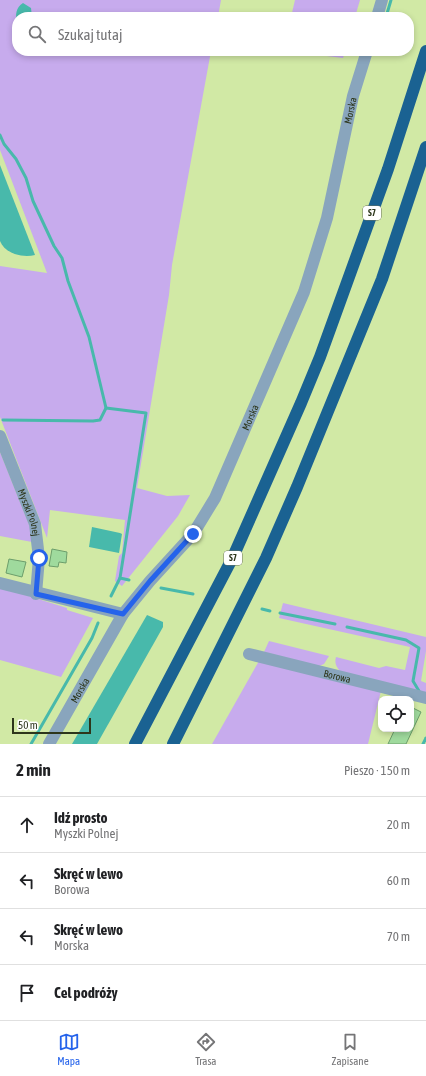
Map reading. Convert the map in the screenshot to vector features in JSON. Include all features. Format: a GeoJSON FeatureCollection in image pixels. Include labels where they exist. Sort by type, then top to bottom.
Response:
{"type":"FeatureCollection","features":[{"type":"Feature","properties":{"kind":"highway","name":"S7"},"geometry":{"type":"LineString","coordinates":[[135,744],[233,557],[301,403],[388,170],[426,51]]}},
{"type":"Feature","properties":{"kind":"highway"},"geometry":{"type":"LineString","coordinates":[[173,744],[266,558],[297,487],[382,280],[426,147]]}},
{"type":"Feature","properties":{"kind":"street"},"geometry":{"type":"LineString","coordinates":[[378,12],[382,0]]}},
{"type":"Feature","properties":{"kind":"street","name":"Morska"},"geometry":{"type":"LineString","coordinates":[[49,744],[123,614],[141,591],[193,534],[208,509],[280,351],[304,292],[320,246],[333,193],[353,96],[365,56]]}},
{"type":"Feature","properties":{"kind":"street","name":"Myszki Polnej"},"geometry":{"type":"LineString","coordinates":[[0,436],[35,524],[39,558],[36,594]]}},
{"type":"Feature","properties":{"kind":"street"},"geometry":{"type":"LineString","coordinates":[[0,583],[36,594],[123,614]]}},
{"type":"Feature","properties":{"kind":"street","name":"Borowa"},"geometry":{"type":"LineString","coordinates":[[249,654],[426,698]]}},
{"type":"Feature","properties":{"kind":"shaded area"},"geometry":{"type":"Polygon","coordinates":[[[0,0],[221,0],[219,12],[12,12],[12,56],[210,56],[172,265],[169,295],[137,488],[167,496],[190,495],[178,516],[122,586],[115,581],[119,556],[122,553],[125,520],[50,510],[47,538],[0,417],[0,266],[47,273],[0,150],[0,0]]]}},
{"type":"Feature","properties":{"kind":"shaded area"},"geometry":{"type":"Polygon","coordinates":[[[295,0],[360,0],[356,12],[292,12],[295,0]]]}},
{"type":"Feature","properties":{"kind":"shaded area"},"geometry":{"type":"Polygon","coordinates":[[[327,56],[344,56],[343,58],[327,56]]]}},
{"type":"Feature","properties":{"kind":"shaded area"},"geometry":{"type":"Polygon","coordinates":[[[0,452],[32,532],[32,542],[0,536],[0,452]]]}},
{"type":"Feature","properties":{"kind":"shaded area"},"geometry":{"type":"Polygon","coordinates":[[[0,587],[67,608],[67,610],[93,618],[61,677],[0,660],[0,587]]]}},
{"type":"Feature","properties":{"kind":"shaded area"},"geometry":{"type":"Polygon","coordinates":[[[283,603],[426,637],[426,651],[421,681],[426,683],[426,695],[342,673],[337,668],[336,657],[379,668],[386,666],[405,670],[410,647],[279,618],[283,603]]]}},
{"type":"Feature","properties":{"kind":"shaded area"},"geometry":{"type":"Polygon","coordinates":[[[269,641],[329,656],[324,664],[319,666],[264,652],[269,641]]]}},
{"type":"Feature","properties":{"kind":"shaded area"},"geometry":{"type":"Polygon","coordinates":[[[259,661],[381,691],[380,696],[378,696],[378,703],[368,744],[212,744],[259,661]]]}},
{"type":"Feature","properties":{"kind":"water"},"geometry":{"type":"Polygon","coordinates":[[[23,3],[31,8],[31,12],[17,12],[23,3]]]}},
{"type":"Feature","properties":{"kind":"water"},"geometry":{"type":"Polygon","coordinates":[[[0,165],[35,255],[25,256],[10,252],[2,245],[0,241],[0,165]]]}},
{"type":"Feature","properties":{"kind":"water"},"geometry":{"type":"Polygon","coordinates":[[[92,527],[122,534],[119,553],[89,547],[92,527]]]}},
{"type":"Feature","properties":{"kind":"water"},"geometry":{"type":"Polygon","coordinates":[[[147,615],[163,622],[163,627],[97,744],[72,744],[147,615]]]}},
{"type":"Feature","properties":{"kind":"building"},"geometry":{"type":"Polygon","coordinates":[[[52,549],[67,552],[66,563],[59,562],[58,567],[49,566],[52,549]]]}},
{"type":"Feature","properties":{"kind":"building"},"geometry":{"type":"Polygon","coordinates":[[[9,559],[26,562],[22,577],[6,573],[9,559]]]}},
{"type":"Feature","properties":{"kind":"building"},"geometry":{"type":"Polygon","coordinates":[[[414,708],[421,712],[414,727],[414,708]]]}},
{"type":"Feature","properties":{"kind":"building"},"geometry":{"type":"Polygon","coordinates":[[[394,732],[412,732],[406,744],[388,744],[394,732]]]}},
{"type":"Feature","properties":{"kind":"waterway"},"geometry":{"type":"LineString","coordinates":[[387,12],[391,0]]}},
{"type":"Feature","properties":{"kind":"waterway"},"geometry":{"type":"LineString","coordinates":[[0,135],[4,144],[16,159],[26,178],[33,201],[54,246],[62,258],[68,281],[89,337],[106,408],[100,420],[93,421],[3,420]]}},
{"type":"Feature","properties":{"kind":"waterway"},"geometry":{"type":"LineString","coordinates":[[106,408],[146,413],[120,578],[129,580]]}},
{"type":"Feature","properties":{"kind":"waterway"},"geometry":{"type":"LineString","coordinates":[[111,596],[120,578]]}},
{"type":"Feature","properties":{"kind":"waterway"},"geometry":{"type":"LineString","coordinates":[[161,588],[193,594]]}},
{"type":"Feature","properties":{"kind":"waterway"},"geometry":{"type":"LineString","coordinates":[[262,609],[270,611]]}},
{"type":"Feature","properties":{"kind":"waterway"},"geometry":{"type":"LineString","coordinates":[[280,613],[335,624]]}},
{"type":"Feature","properties":{"kind":"waterway"},"geometry":{"type":"LineString","coordinates":[[31,744],[92,638],[98,623]]}},
{"type":"Feature","properties":{"kind":"waterway"},"geometry":{"type":"LineString","coordinates":[[347,627],[406,640],[419,648],[413,681],[419,691]]}},
{"type":"Feature","properties":{"kind":"waterway"},"geometry":{"type":"LineString","coordinates":[[423,744],[426,738]]}},
{"type":"Feature","properties":{"kind":"route"},"geometry":{"type":"LineString","coordinates":[[39,558],[36,594],[123,614],[150,581],[181,549],[193,534]]}}]}
